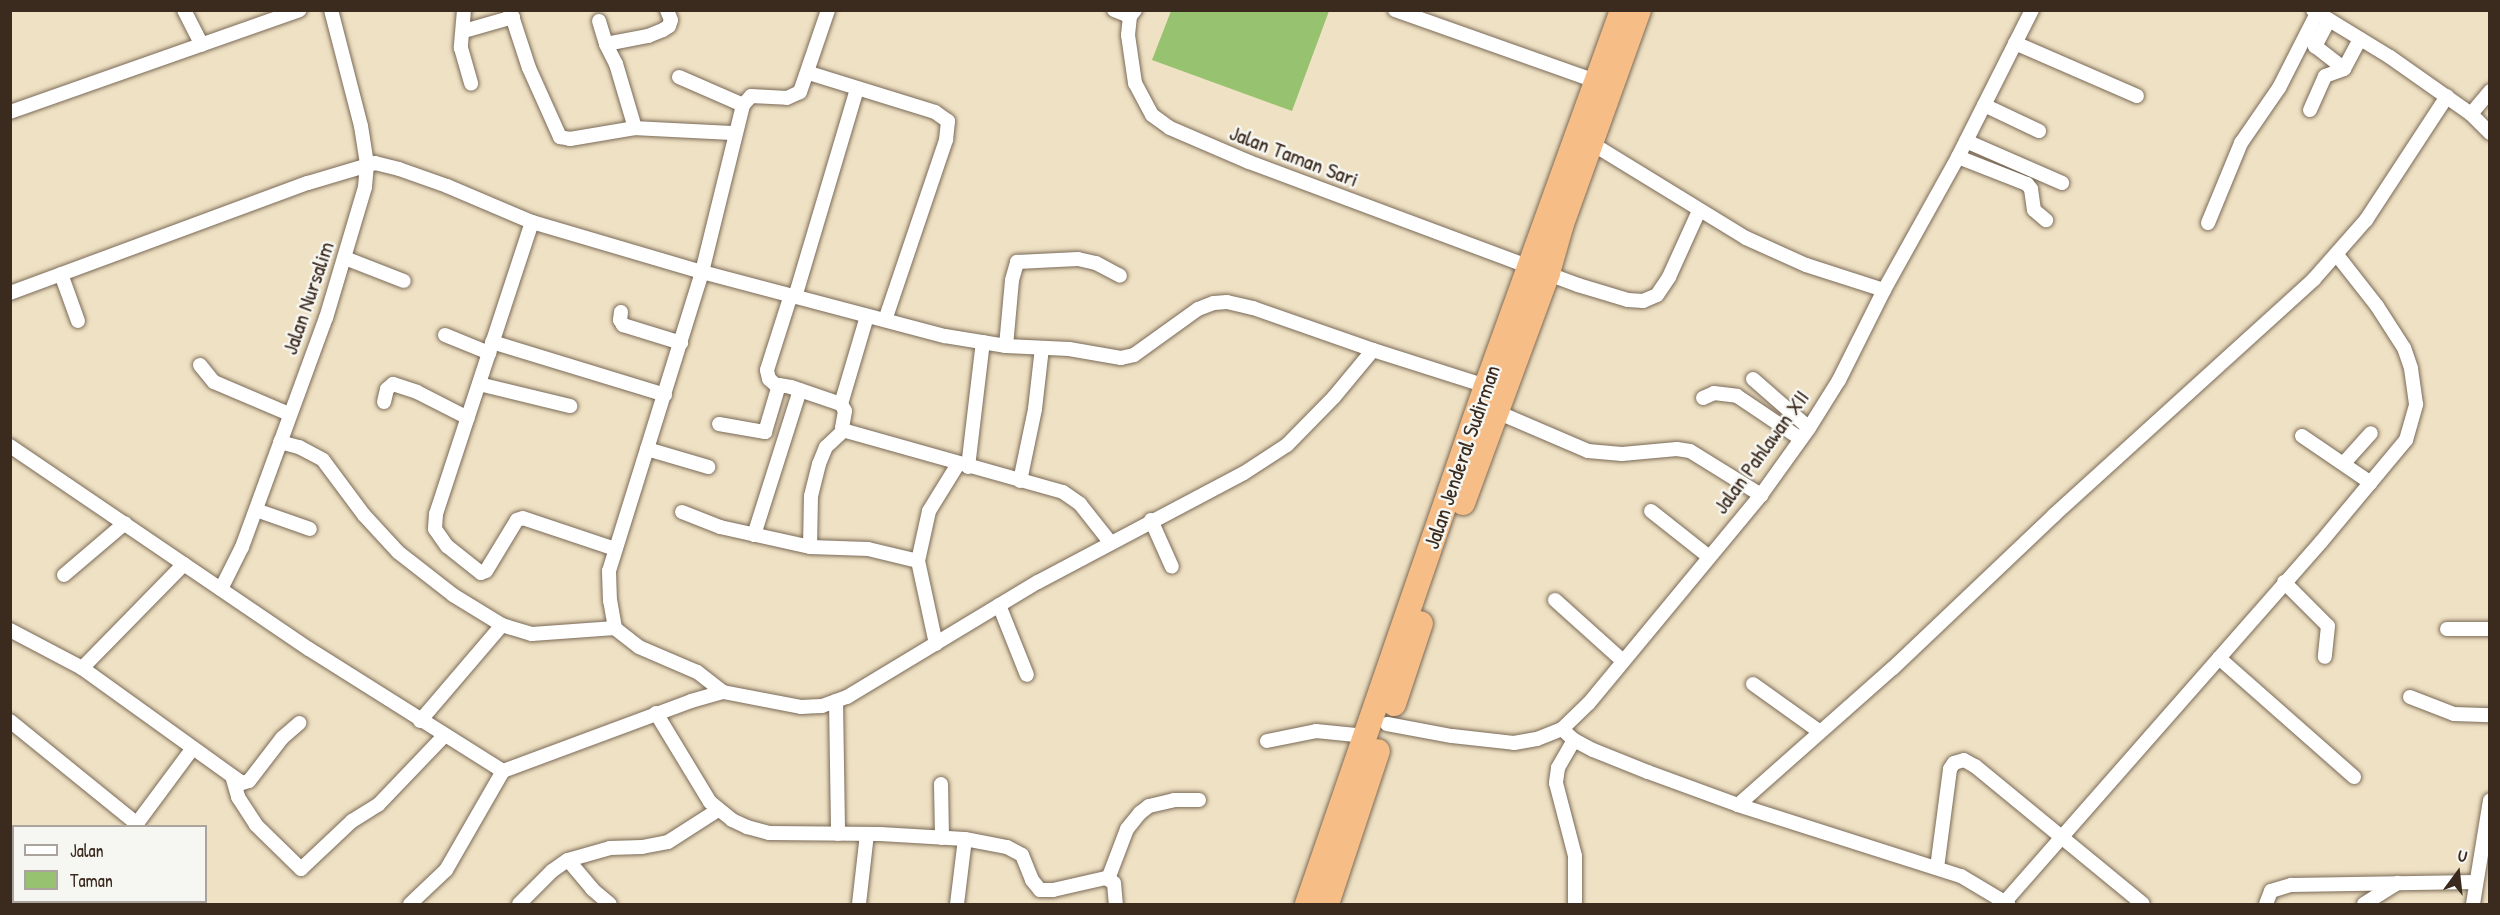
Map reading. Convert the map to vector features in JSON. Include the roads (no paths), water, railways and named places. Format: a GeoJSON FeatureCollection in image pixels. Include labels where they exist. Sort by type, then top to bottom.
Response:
{"type":"FeatureCollection","features":[{"type":"Feature","properties":{"kind":"highway","name":"Jalan Jenderal Sudirman"},"geometry":{"type":"LineString","coordinates":[[1307,904],[1387,724],[1497,412],[1595,81],[1622,10]]}},
{"type":"Feature","properties":{"kind":"highway","name":"Jalan Jenderal Sudirman"},"geometry":{"type":"LineString","coordinates":[[1327,904],[1366,736],[1486,386],[1539,269],[1591,142],[1639,10]]}},
{"type":"Feature","properties":{"kind":"street"},"geometry":{"type":"LineString","coordinates":[[184,10],[202,45]]}},
{"type":"Feature","properties":{"kind":"street"},"geometry":{"type":"LineString","coordinates":[[10,112],[300,10]]}},
{"type":"Feature","properties":{"kind":"street","name":"Jalan Nursalim"},"geometry":{"type":"LineString","coordinates":[[221,590],[242,548],[289,414],[326,318],[365,187],[367,164],[351,81],[331,10]]}},
{"type":"Feature","properties":{"kind":"street"},"geometry":{"type":"LineString","coordinates":[[464,10],[461,48],[471,84]]}},
{"type":"Feature","properties":{"kind":"street"},"geometry":{"type":"LineString","coordinates":[[606,44],[648,36],[663,30],[670,21],[667,10]]}},
{"type":"Feature","properties":{"kind":"street"},"geometry":{"type":"LineString","coordinates":[[828,10],[802,90],[795,96],[753,96],[743,105],[702,272],[609,571],[610,602],[615,628],[639,647],[698,672],[723,692],[801,707],[836,701],[888,675],[999,605],[1110,542],[1244,472],[1287,446],[1334,397],[1373,350]]}},
{"type":"Feature","properties":{"kind":"street"},"geometry":{"type":"LineString","coordinates":[[1114,10],[1132,14]]}},
{"type":"Feature","properties":{"kind":"street"},"geometry":{"type":"LineString","coordinates":[[1395,10],[1595,81]]}},
{"type":"Feature","properties":{"kind":"street","name":"Jalan Pahlawan XII"},"geometry":{"type":"LineString","coordinates":[[1387,724],[1452,736],[1502,742],[1537,739],[1562,729],[1589,703],[1708,556],[1761,495],[1839,380],[1884,290],[1958,157],[2032,10]]}},
{"type":"Feature","properties":{"kind":"street"},"geometry":{"type":"LineString","coordinates":[[464,31],[511,14],[530,68],[560,137],[570,139],[634,128],[735,133]]}},
{"type":"Feature","properties":{"kind":"street","name":"Jalan Taman Sari"},"geometry":{"type":"LineString","coordinates":[[1132,14],[1128,35],[1135,83],[1152,115],[1170,128],[1248,162],[1616,298],[1637,301],[1653,298],[1664,287],[1699,212]]}},
{"type":"Feature","properties":{"kind":"street"},"geometry":{"type":"LineString","coordinates":[[2320,14],[2447,96],[2471,114],[2490,133]]}},
{"type":"Feature","properties":{"kind":"street"},"geometry":{"type":"LineString","coordinates":[[2320,14],[2315,46],[2344,69]]}},
{"type":"Feature","properties":{"kind":"street"},"geometry":{"type":"LineString","coordinates":[[2208,224],[2241,143],[2279,88],[2320,14]]}},
{"type":"Feature","properties":{"kind":"street"},"geometry":{"type":"LineString","coordinates":[[599,21],[606,44],[616,64],[634,128]]}},
{"type":"Feature","properties":{"kind":"street"},"geometry":{"type":"LineString","coordinates":[[2310,110],[2326,75],[2344,69],[2360,39]]}},
{"type":"Feature","properties":{"kind":"street"},"geometry":{"type":"LineString","coordinates":[[2015,43],[2137,96]]}},
{"type":"Feature","properties":{"kind":"street"},"geometry":{"type":"LineString","coordinates":[[809,73],[935,112],[943,115],[949,124],[946,140],[885,320]]}},
{"type":"Feature","properties":{"kind":"street"},"geometry":{"type":"LineString","coordinates":[[679,77],[743,105]]}},
{"type":"Feature","properties":{"kind":"street"},"geometry":{"type":"LineString","coordinates":[[778,387],[769,378],[767,370],[793,296],[856,89]]}},
{"type":"Feature","properties":{"kind":"street"},"geometry":{"type":"LineString","coordinates":[[2471,114],[2490,91]]}},
{"type":"Feature","properties":{"kind":"street"},"geometry":{"type":"LineString","coordinates":[[1738,805],[2337,255],[2366,220],[2447,96]]}},
{"type":"Feature","properties":{"kind":"street"},"geometry":{"type":"LineString","coordinates":[[1984,105],[2039,131]]}},
{"type":"Feature","properties":{"kind":"street"},"geometry":{"type":"LineString","coordinates":[[1966,141],[2062,183]]}},
{"type":"Feature","properties":{"kind":"street"},"geometry":{"type":"LineString","coordinates":[[1591,142],[1699,212],[1746,238],[1806,265],[1884,290]]}},
{"type":"Feature","properties":{"kind":"street"},"geometry":{"type":"LineString","coordinates":[[1958,157],[2029,185],[2034,210],[2046,220]]}},
{"type":"Feature","properties":{"kind":"street"},"geometry":{"type":"LineString","coordinates":[[10,293],[308,183],[367,164],[399,169],[532,222],[702,272],[932,334],[1006,346],[1088,352],[1115,358],[1128,357],[1198,309],[1214,303],[1227,302],[1253,308],[1486,386]]}},
{"type":"Feature","properties":{"kind":"street"},"geometry":{"type":"LineString","coordinates":[[532,222],[434,524],[441,539],[457,554],[484,573],[517,520],[523,518],[615,549]]}},
{"type":"Feature","properties":{"kind":"street"},"geometry":{"type":"LineString","coordinates":[[1562,729],[1575,740],[1648,772],[1738,805],[1961,876],[2006,904],[2061,837],[2371,483],[2410,432],[2416,404],[2415,381],[2399,342],[2377,306],[2337,255]]}},
{"type":"Feature","properties":{"kind":"street"},"geometry":{"type":"LineString","coordinates":[[345,258],[404,281]]}},
{"type":"Feature","properties":{"kind":"street"},"geometry":{"type":"LineString","coordinates":[[1006,346],[1012,280],[1017,261],[1078,258],[1096,263],[1120,276]]}},
{"type":"Feature","properties":{"kind":"street"},"geometry":{"type":"LineString","coordinates":[[61,274],[78,321]]}},
{"type":"Feature","properties":{"kind":"street"},"geometry":{"type":"LineString","coordinates":[[621,312],[620,320],[623,325],[681,343]]}},
{"type":"Feature","properties":{"kind":"street"},"geometry":{"type":"LineString","coordinates":[[841,404],[867,316]]}},
{"type":"Feature","properties":{"kind":"street"},"geometry":{"type":"LineString","coordinates":[[445,335],[665,396]]}},
{"type":"Feature","properties":{"kind":"street"},"geometry":{"type":"LineString","coordinates":[[936,644],[918,561],[929,511],[963,466],[983,342]]}},
{"type":"Feature","properties":{"kind":"street"},"geometry":{"type":"LineString","coordinates":[[1020,481],[1035,409],[1042,348]]}},
{"type":"Feature","properties":{"kind":"street"},"geometry":{"type":"LineString","coordinates":[[200,365],[214,382],[289,414]]}},
{"type":"Feature","properties":{"kind":"street"},"geometry":{"type":"LineString","coordinates":[[1753,379],[1805,433]]}},
{"type":"Feature","properties":{"kind":"street"},"geometry":{"type":"LineString","coordinates":[[384,402],[387,389],[393,384],[417,392],[468,417]]}},
{"type":"Feature","properties":{"kind":"street"},"geometry":{"type":"LineString","coordinates":[[479,384],[570,406]]}},
{"type":"Feature","properties":{"kind":"street"},"geometry":{"type":"LineString","coordinates":[[778,387],[782,385],[841,404],[845,411],[844,430],[826,447],[819,464],[811,496],[810,547]]}},
{"type":"Feature","properties":{"kind":"street"},"geometry":{"type":"LineString","coordinates":[[719,424],[765,431],[778,387]]}},
{"type":"Feature","properties":{"kind":"street"},"geometry":{"type":"LineString","coordinates":[[754,535],[800,390]]}},
{"type":"Feature","properties":{"kind":"street"},"geometry":{"type":"LineString","coordinates":[[1703,398],[1714,393],[1737,396],[1805,433]]}},
{"type":"Feature","properties":{"kind":"street"},"geometry":{"type":"LineString","coordinates":[[1497,412],[1588,451],[1622,454],[1677,449],[1690,452],[1761,495]]}},
{"type":"Feature","properties":{"kind":"street"},"geometry":{"type":"LineString","coordinates":[[844,430],[963,466],[1063,492],[1074,499],[1110,542]]}},
{"type":"Feature","properties":{"kind":"street"},"geometry":{"type":"LineString","coordinates":[[2344,463],[2371,434]]}},
{"type":"Feature","properties":{"kind":"street"},"geometry":{"type":"LineString","coordinates":[[2302,436],[2371,483]]}},
{"type":"Feature","properties":{"kind":"street"},"geometry":{"type":"LineString","coordinates":[[280,441],[299,447],[323,460],[364,515],[398,552],[453,595],[502,625],[532,634],[615,628]]}},
{"type":"Feature","properties":{"kind":"street"},"geometry":{"type":"LineString","coordinates":[[10,446],[221,590],[420,721],[503,771]]}},
{"type":"Feature","properties":{"kind":"street"},"geometry":{"type":"LineString","coordinates":[[647,448],[708,467]]}},
{"type":"Feature","properties":{"kind":"street"},"geometry":{"type":"LineString","coordinates":[[256,510],[310,529]]}},
{"type":"Feature","properties":{"kind":"street"},"geometry":{"type":"LineString","coordinates":[[1651,511],[1708,556]]}},
{"type":"Feature","properties":{"kind":"street"},"geometry":{"type":"LineString","coordinates":[[682,512],[695,519],[810,547],[868,549],[918,561]]}},
{"type":"Feature","properties":{"kind":"street"},"geometry":{"type":"LineString","coordinates":[[1151,520],[1172,567]]}},
{"type":"Feature","properties":{"kind":"street"},"geometry":{"type":"LineString","coordinates":[[64,575],[125,523]]}},
{"type":"Feature","properties":{"kind":"street"},"geometry":{"type":"LineString","coordinates":[[82,668],[184,564]]}},
{"type":"Feature","properties":{"kind":"street"},"geometry":{"type":"LineString","coordinates":[[2284,582],[2327,625],[2325,657]]}},
{"type":"Feature","properties":{"kind":"street"},"geometry":{"type":"LineString","coordinates":[[1556,600],[1623,661]]}},
{"type":"Feature","properties":{"kind":"street"},"geometry":{"type":"LineString","coordinates":[[999,605],[1027,675]]}},
{"type":"Feature","properties":{"kind":"street"},"geometry":{"type":"LineString","coordinates":[[420,721],[502,625]]}},
{"type":"Feature","properties":{"kind":"street"},"geometry":{"type":"LineString","coordinates":[[2447,629],[2490,629]]}},
{"type":"Feature","properties":{"kind":"street"},"geometry":{"type":"LineString","coordinates":[[10,630],[82,668],[233,779],[242,783],[249,781],[282,738],[299,723]]}},
{"type":"Feature","properties":{"kind":"street"},"geometry":{"type":"LineString","coordinates":[[2219,658],[2354,777]]}},
{"type":"Feature","properties":{"kind":"street"},"geometry":{"type":"LineString","coordinates":[[1753,684],[1820,732]]}},
{"type":"Feature","properties":{"kind":"street"},"geometry":{"type":"LineString","coordinates":[[410,904],[446,870],[503,771],[656,713],[723,692]]}},
{"type":"Feature","properties":{"kind":"street"},"geometry":{"type":"LineString","coordinates":[[2410,697],[2454,714],[2490,715]]}},
{"type":"Feature","properties":{"kind":"street"},"geometry":{"type":"LineString","coordinates":[[836,701],[838,834]]}},
{"type":"Feature","properties":{"kind":"street"},"geometry":{"type":"LineString","coordinates":[[656,713],[718,810],[747,827],[769,833],[867,834],[964,839],[1019,852],[1032,880],[1044,891],[1108,879]]}},
{"type":"Feature","properties":{"kind":"street"},"geometry":{"type":"LineString","coordinates":[[10,721],[136,825],[193,748]]}},
{"type":"Feature","properties":{"kind":"street"},"geometry":{"type":"LineString","coordinates":[[1267,741],[1316,731],[1366,736]]}},
{"type":"Feature","properties":{"kind":"street"},"geometry":{"type":"LineString","coordinates":[[233,779],[238,797],[256,825],[301,869],[352,820],[378,805],[444,736]]}},
{"type":"Feature","properties":{"kind":"street"},"geometry":{"type":"LineString","coordinates":[[1575,740],[1558,768],[1556,783],[1575,856],[1575,904]]}},
{"type":"Feature","properties":{"kind":"street"},"geometry":{"type":"LineString","coordinates":[[1937,868],[1950,769],[1952,764],[1960,760],[1975,766],[2143,904]]}},
{"type":"Feature","properties":{"kind":"street"},"geometry":{"type":"LineString","coordinates":[[941,784],[942,838]]}},
{"type":"Feature","properties":{"kind":"street"},"geometry":{"type":"LineString","coordinates":[[1108,879],[1127,829],[1140,813],[1149,806],[1174,800],[1199,800]]}},
{"type":"Feature","properties":{"kind":"street"},"geometry":{"type":"LineString","coordinates":[[2473,904],[2490,800]]}},
{"type":"Feature","properties":{"kind":"street"},"geometry":{"type":"LineString","coordinates":[[519,904],[552,871],[568,860],[610,848],[642,847],[668,842],[718,810]]}},
{"type":"Feature","properties":{"kind":"street"},"geometry":{"type":"LineString","coordinates":[[859,904],[867,834]]}},
{"type":"Feature","properties":{"kind":"street"},"geometry":{"type":"LineString","coordinates":[[957,904],[964,839]]}},
{"type":"Feature","properties":{"kind":"street"},"geometry":{"type":"LineString","coordinates":[[568,860],[592,889],[610,904]]}},
{"type":"Feature","properties":{"kind":"street"},"geometry":{"type":"LineString","coordinates":[[1108,879],[1116,889],[1116,904]]}},
{"type":"Feature","properties":{"kind":"street"},"geometry":{"type":"LineString","coordinates":[[2266,904],[2271,891],[2282,886],[2475,882]]}},
{"type":"Feature","properties":{"kind":"street"},"geometry":{"type":"LineString","coordinates":[[2364,904],[2398,883]]}}]}
